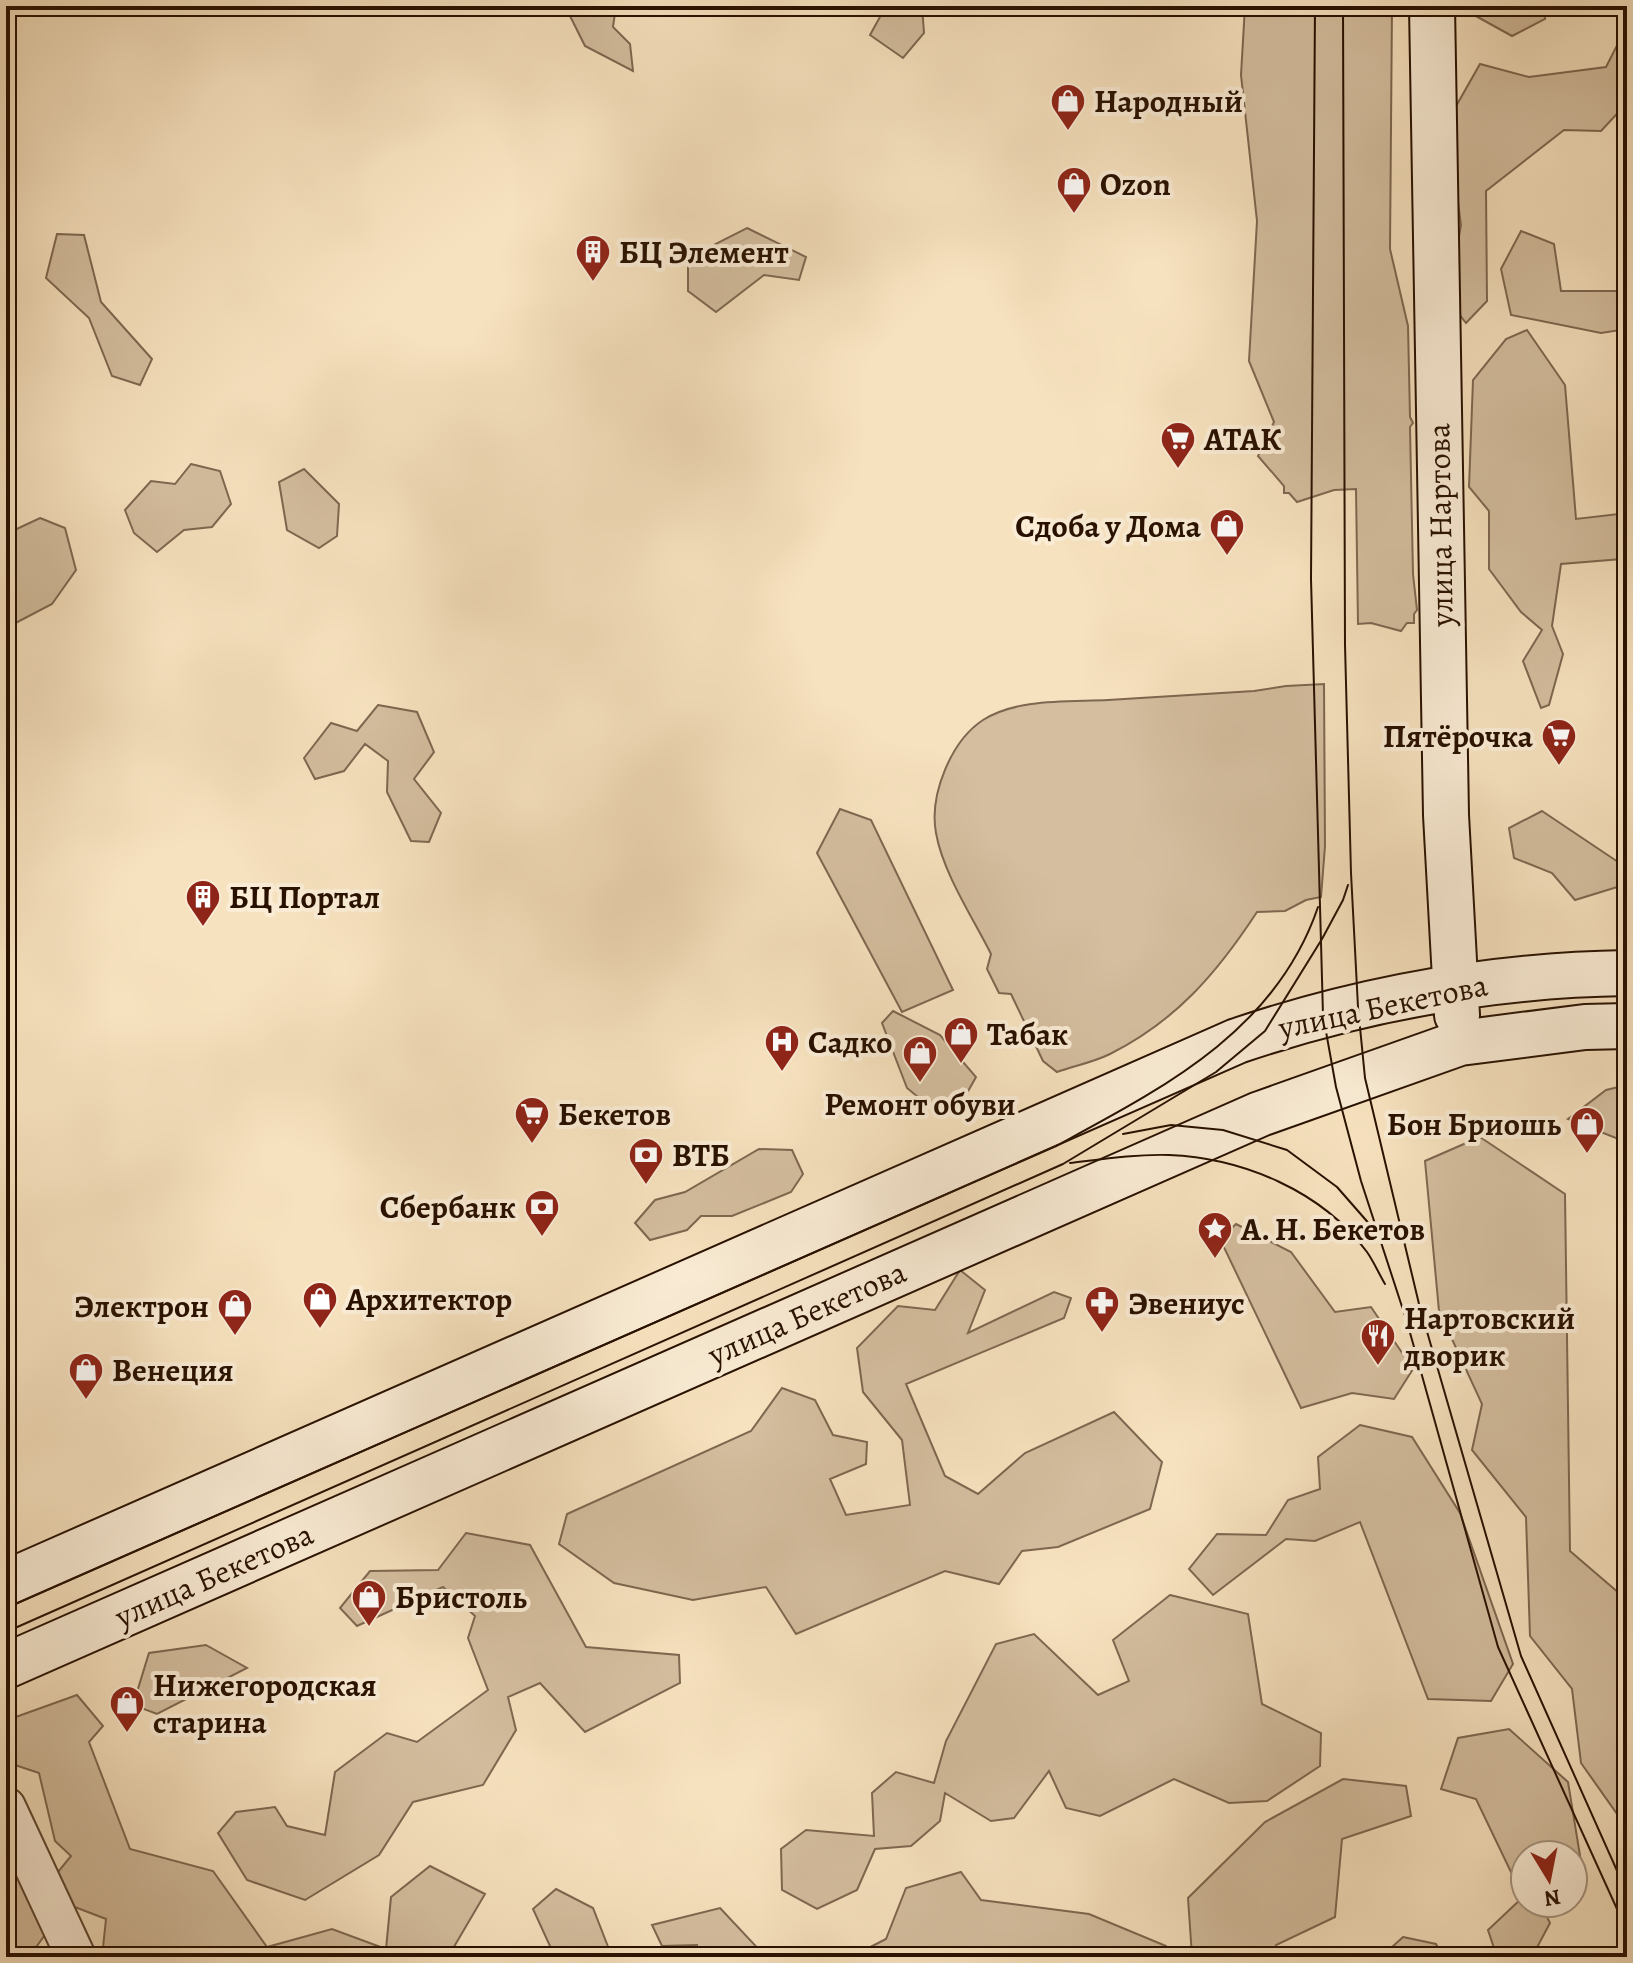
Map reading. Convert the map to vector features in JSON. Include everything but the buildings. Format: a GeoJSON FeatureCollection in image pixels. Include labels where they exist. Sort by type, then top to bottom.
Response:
{"type":"FeatureCollection","features":[{"type":"Feature","properties":{"kind":"main road","name":"улица Нартова"},"geometry":{"type":"LineString","coordinates":[[1432,6],[1444,756],[1454,985],[1460,1043]]}},
{"type":"Feature","properties":{"kind":"main road","name":"улица Бекетова"},"geometry":{"type":"LineString","coordinates":[[6,1583],[1227,1045],[1323,1015],[1454,985],[1553,975],[1627,973]]}},
{"type":"Feature","properties":{"kind":"main road","name":"улица Бекетова"},"geometry":{"type":"LineString","coordinates":[[6,1666],[1260,1114],[1460,1043],[1585,1027],[1627,1026]]}},
{"type":"Feature","properties":{"kind":"street"},"geometry":{"type":"LineString","coordinates":[[6,1807],[76,1957]]}},
{"type":"Feature","properties":{"kind":"shaded area"},"geometry":{"type":"Polygon","coordinates":[[[565,6],[616,6],[613,27],[630,44],[633,71],[585,46],[565,6]]]}},
{"type":"Feature","properties":{"kind":"shaded area"},"geometry":{"type":"Polygon","coordinates":[[[886,6],[922,6],[924,33],[903,58],[870,35],[886,6]]]}},
{"type":"Feature","properties":{"kind":"shaded area"},"geometry":{"type":"Polygon","coordinates":[[[1245,6],[1392,6],[1390,249],[1408,326],[1410,417],[1413,423],[1410,427],[1413,574],[1417,610],[1414,623],[1407,623],[1401,631],[1371,623],[1358,624],[1356,489],[1334,490],[1297,502],[1289,493],[1284,493],[1284,486],[1258,456],[1274,422],[1249,361],[1257,221],[1241,75],[1245,6]]]}},
{"type":"Feature","properties":{"kind":"shaded area"},"geometry":{"type":"Polygon","coordinates":[[[1479,6],[1545,6],[1545,19],[1512,36],[1474,15],[1479,6]]]}},
{"type":"Feature","properties":{"kind":"shaded area"},"geometry":{"type":"Polygon","coordinates":[[[1627,26],[1627,103],[1601,131],[1564,130],[1486,191],[1487,301],[1466,323],[1448,300],[1461,225],[1447,122],[1480,64],[1529,77],[1606,67],[1627,26]]]}},
{"type":"Feature","properties":{"kind":"shaded area"},"geometry":{"type":"Polygon","coordinates":[[[747,228],[806,257],[799,280],[764,275],[716,312],[688,291],[688,258],[747,228]]]}},
{"type":"Feature","properties":{"kind":"shaded area"},"geometry":{"type":"Polygon","coordinates":[[[1521,231],[1554,244],[1561,291],[1627,291],[1627,329],[1601,333],[1511,315],[1501,269],[1521,231]]]}},
{"type":"Feature","properties":{"kind":"shaded area"},"geometry":{"type":"Polygon","coordinates":[[[57,234],[84,235],[101,302],[152,359],[140,385],[112,376],[89,318],[46,278],[57,234]]]}},
{"type":"Feature","properties":{"kind":"shaded area"},"geometry":{"type":"Polygon","coordinates":[[[1527,330],[1565,385],[1576,519],[1627,513],[1627,554],[1622,559],[1561,564],[1552,626],[1563,654],[1549,705],[1541,708],[1523,661],[1542,630],[1521,612],[1489,569],[1489,511],[1469,487],[1473,380],[1506,339],[1527,330]]]}},
{"type":"Feature","properties":{"kind":"shaded area"},"geometry":{"type":"Polygon","coordinates":[[[191,464],[220,471],[231,504],[212,527],[184,530],[157,552],[134,533],[125,510],[151,481],[175,484],[191,464]]]}},
{"type":"Feature","properties":{"kind":"shaded area"},"geometry":{"type":"Polygon","coordinates":[[[304,469],[339,504],[337,536],[319,548],[287,530],[279,482],[304,469]]]}},
{"type":"Feature","properties":{"kind":"shaded area"},"geometry":{"type":"Polygon","coordinates":[[[40,518],[65,528],[76,570],[52,604],[6,628],[6,534],[40,518]]]}},
{"type":"Feature","properties":{"kind":"shaded area"},"geometry":{"type":"Polygon","coordinates":[[[1324,684],[1325,846],[1321,897],[1306,900],[1285,911],[1257,912],[1210,975],[1175,1011],[1110,1054],[1057,1072],[1043,1061],[1011,994],[999,993],[987,969],[991,954],[952,879],[940,848],[935,818],[939,786],[961,741],[983,720],[1028,705],[1324,684]]]}},
{"type":"Feature","properties":{"kind":"shaded area"},"geometry":{"type":"Polygon","coordinates":[[[378,705],[417,712],[434,752],[414,779],[441,813],[429,842],[411,841],[387,792],[388,761],[365,744],[344,771],[315,779],[304,758],[331,723],[357,731],[378,705]]]}},
{"type":"Feature","properties":{"kind":"shaded area"},"geometry":{"type":"Polygon","coordinates":[[[840,809],[871,820],[953,990],[902,1012],[817,853],[840,809]]]}},
{"type":"Feature","properties":{"kind":"shaded area"},"geometry":{"type":"Polygon","coordinates":[[[1542,811],[1627,868],[1627,884],[1575,900],[1552,873],[1514,858],[1509,828],[1542,811]]]}},
{"type":"Feature","properties":{"kind":"shaded area"},"geometry":{"type":"Polygon","coordinates":[[[893,1011],[940,1035],[976,1077],[958,1109],[930,1107],[907,1088],[882,1023],[893,1011]]]}},
{"type":"Feature","properties":{"kind":"shaded area"},"geometry":{"type":"Polygon","coordinates":[[[1627,1085],[1626,1142],[1568,1119],[1606,1090],[1627,1085]]]}},
{"type":"Feature","properties":{"kind":"shaded area"},"geometry":{"type":"Polygon","coordinates":[[[1480,1137],[1565,1194],[1570,1551],[1627,1600],[1627,1828],[1581,1763],[1572,1689],[1530,1636],[1526,1517],[1472,1450],[1482,1404],[1439,1311],[1425,1161],[1480,1137]]]}},
{"type":"Feature","properties":{"kind":"shaded area"},"geometry":{"type":"Polygon","coordinates":[[[759,1149],[792,1150],[803,1174],[791,1192],[732,1216],[701,1216],[687,1230],[650,1240],[635,1223],[655,1200],[685,1192],[759,1149]]]}},
{"type":"Feature","properties":{"kind":"shaded area"},"geometry":{"type":"Polygon","coordinates":[[[1236,1224],[1291,1252],[1335,1312],[1371,1307],[1413,1369],[1394,1399],[1352,1393],[1301,1408],[1220,1239],[1236,1224]]]}},
{"type":"Feature","properties":{"kind":"shaded area"},"geometry":{"type":"Polygon","coordinates":[[[960,1270],[985,1290],[968,1333],[1054,1292],[1071,1298],[1064,1318],[906,1384],[945,1476],[978,1494],[1025,1453],[1114,1412],[1162,1462],[1150,1509],[1058,1547],[1022,1551],[999,1584],[945,1571],[796,1634],[766,1587],[693,1600],[614,1583],[559,1544],[567,1514],[751,1431],[782,1388],[815,1400],[833,1435],[867,1442],[866,1464],[830,1479],[846,1515],[910,1505],[902,1440],[863,1392],[857,1348],[898,1306],[935,1310],[960,1270]]]}},
{"type":"Feature","properties":{"kind":"shaded area"},"geometry":{"type":"Polygon","coordinates":[[[1360,1425],[1412,1437],[1460,1513],[1513,1664],[1491,1701],[1428,1699],[1360,1522],[1315,1541],[1286,1539],[1213,1595],[1189,1569],[1217,1534],[1266,1535],[1288,1500],[1320,1489],[1318,1457],[1360,1425]]]}},
{"type":"Feature","properties":{"kind":"shaded area"},"geometry":{"type":"Polygon","coordinates":[[[466,1533],[530,1545],[586,1647],[679,1655],[680,1683],[585,1732],[540,1683],[508,1697],[516,1730],[483,1785],[413,1802],[379,1855],[305,1900],[247,1880],[218,1833],[236,1812],[275,1807],[287,1826],[325,1835],[335,1772],[387,1733],[417,1742],[488,1690],[468,1638],[475,1616],[443,1587],[357,1626],[340,1608],[370,1571],[438,1570],[466,1533]]]}},
{"type":"Feature","properties":{"kind":"shaded area"},"geometry":{"type":"Polygon","coordinates":[[[1170,1595],[1248,1614],[1262,1704],[1321,1733],[1320,1766],[1267,1801],[1229,1803],[1174,1779],[1100,1816],[1066,1808],[1049,1771],[1014,1818],[991,1821],[945,1793],[940,1821],[911,1846],[875,1849],[857,1890],[817,1909],[782,1890],[781,1849],[806,1830],[874,1836],[872,1793],[896,1772],[934,1783],[946,1741],[996,1644],[1034,1634],[1098,1695],[1129,1681],[1113,1640],[1170,1595]]]}},
{"type":"Feature","properties":{"kind":"shaded area"},"geometry":{"type":"Polygon","coordinates":[[[206,1645],[247,1668],[157,1714],[133,1705],[149,1653],[206,1645]]]}},
{"type":"Feature","properties":{"kind":"shaded area"},"geometry":{"type":"Polygon","coordinates":[[[77,1695],[103,1726],[89,1742],[130,1849],[213,1871],[267,1947],[332,1929],[386,1949],[391,1897],[430,1866],[485,1894],[448,1957],[102,1957],[106,1919],[59,1901],[49,1883],[71,1856],[55,1841],[39,1773],[12,1764],[13,1718],[77,1695]]]}},
{"type":"Feature","properties":{"kind":"shaded area"},"geometry":{"type":"Polygon","coordinates":[[[1509,1729],[1568,1782],[1577,1839],[1509,1839],[1509,1868],[1476,1799],[1441,1789],[1458,1738],[1509,1729]]]}},
{"type":"Feature","properties":{"kind":"shaded area"},"geometry":{"type":"Polygon","coordinates":[[[1343,1779],[1406,1786],[1411,1816],[1342,1839],[1335,1917],[1276,1945],[1279,1957],[1192,1956],[1188,1898],[1265,1822],[1343,1779]]]}},
{"type":"Feature","properties":{"kind":"shaded area"},"geometry":{"type":"Polygon","coordinates":[[[6,1855],[21,1861],[52,1925],[29,1957],[6,1957],[6,1855]]]}},
{"type":"Feature","properties":{"kind":"shaded area"},"geometry":{"type":"Polygon","coordinates":[[[961,1872],[981,1900],[1089,1914],[1166,1946],[1167,1957],[851,1957],[886,1939],[906,1888],[961,1872]]]}},
{"type":"Feature","properties":{"kind":"shaded area"},"geometry":{"type":"Polygon","coordinates":[[[556,1889],[593,1908],[612,1957],[555,1957],[533,1909],[556,1889]]]}},
{"type":"Feature","properties":{"kind":"shaded area"},"geometry":{"type":"Polygon","coordinates":[[[720,1908],[766,1957],[697,1957],[697,1945],[662,1946],[652,1925],[720,1908]]]}},
{"type":"Feature","properties":{"kind":"shaded area"},"geometry":{"type":"Polygon","coordinates":[[[1509,1910],[1509,1919],[1548,1919],[1550,1923],[1533,1955],[1495,1951],[1488,1930],[1509,1910]]]}},
{"type":"Feature","properties":{"kind":"shaded area"},"geometry":{"type":"Polygon","coordinates":[[[1403,1937],[1436,1944],[1443,1957],[1381,1957],[1403,1937]]]}},
{"type":"Feature","properties":{"kind":"tram line"},"geometry":{"type":"LineString","coordinates":[[1315,6],[1311,579],[1323,1015],[1336,1087],[1361,1181],[1407,1322],[1498,1647],[1627,1931]]}},
{"type":"Feature","properties":{"kind":"tram line"},"geometry":{"type":"LineString","coordinates":[[1343,6],[1345,645],[1351,873],[1365,1078],[1419,1304],[1521,1656],[1627,1893]]}},
{"type":"Feature","properties":{"kind":"tram line"},"geometry":{"type":"LineString","coordinates":[[6,1632],[1063,1164],[1216,1072],[1265,1031],[1322,939],[1348,885]]}},
{"type":"Feature","properties":{"kind":"tram line"},"geometry":{"type":"LineString","coordinates":[[6,1608],[1056,1146],[1175,1078],[1245,1022],[1274,988],[1299,950],[1318,907]]}},
{"type":"Feature","properties":{"kind":"tram line"},"geometry":{"type":"LineString","coordinates":[[1123,1134],[1171,1125],[1223,1130],[1287,1150],[1337,1187],[1372,1227]]}},
{"type":"Feature","properties":{"kind":"tram line"},"geometry":{"type":"LineString","coordinates":[[1070,1163],[1169,1155],[1225,1163],[1252,1171],[1304,1195],[1349,1230],[1367,1252],[1385,1284]]}},
{"type":"Feature","properties":{"kind":"place","name":"Народный"},"geometry":{"type":"Point","coordinates":[1068,132]}},
{"type":"Feature","properties":{"kind":"place","name":"Ozon"},"geometry":{"type":"Point","coordinates":[1074,215]}},
{"type":"Feature","properties":{"kind":"place","name":"БЦ Элемент"},"geometry":{"type":"Point","coordinates":[593,283]}},
{"type":"Feature","properties":{"kind":"place","name":"АТАК"},"geometry":{"type":"Point","coordinates":[1178,470]}},
{"type":"Feature","properties":{"kind":"place","name":"Сдоба у Дома"},"geometry":{"type":"Point","coordinates":[1227,557]}},
{"type":"Feature","properties":{"kind":"place","name":"Пятёрочка"},"geometry":{"type":"Point","coordinates":[1559,767]}},
{"type":"Feature","properties":{"kind":"place","name":"БЦ Портал"},"geometry":{"type":"Point","coordinates":[203,928]}},
{"type":"Feature","properties":{"kind":"place","name":"Табак"},"geometry":{"type":"Point","coordinates":[961,1065]}},
{"type":"Feature","properties":{"kind":"place","name":"Садко"},"geometry":{"type":"Point","coordinates":[782,1073]}},
{"type":"Feature","properties":{"kind":"place","name":"Ремонт обуви"},"geometry":{"type":"Point","coordinates":[920,1084]}},
{"type":"Feature","properties":{"kind":"place","name":"Бекетов"},"geometry":{"type":"Point","coordinates":[532,1145]}},
{"type":"Feature","properties":{"kind":"place","name":"Бон Бриошь"},"geometry":{"type":"Point","coordinates":[1587,1155]}},
{"type":"Feature","properties":{"kind":"place","name":"ВТБ"},"geometry":{"type":"Point","coordinates":[646,1186]}},
{"type":"Feature","properties":{"kind":"place","name":"Сбербанк"},"geometry":{"type":"Point","coordinates":[542,1238]}},
{"type":"Feature","properties":{"kind":"place","name":"А. Н. Бекетов"},"geometry":{"type":"Point","coordinates":[1215,1260]}},
{"type":"Feature","properties":{"kind":"place","name":"Архитектор"},"geometry":{"type":"Point","coordinates":[320,1330]}},
{"type":"Feature","properties":{"kind":"place","name":"Эвениус"},"geometry":{"type":"Point","coordinates":[1102,1334]}},
{"type":"Feature","properties":{"kind":"place","name":"Электрон"},"geometry":{"type":"Point","coordinates":[235,1337]}},
{"type":"Feature","properties":{"kind":"place","name":"Нартовский дворик"},"geometry":{"type":"Point","coordinates":[1378,1367]}},
{"type":"Feature","properties":{"kind":"place","name":"Венеция"},"geometry":{"type":"Point","coordinates":[86,1401]}},
{"type":"Feature","properties":{"kind":"place","name":"Бристоль"},"geometry":{"type":"Point","coordinates":[369,1628]}},
{"type":"Feature","properties":{"kind":"place","name":"Нижегородская старина"},"geometry":{"type":"Point","coordinates":[127,1734]}}]}
